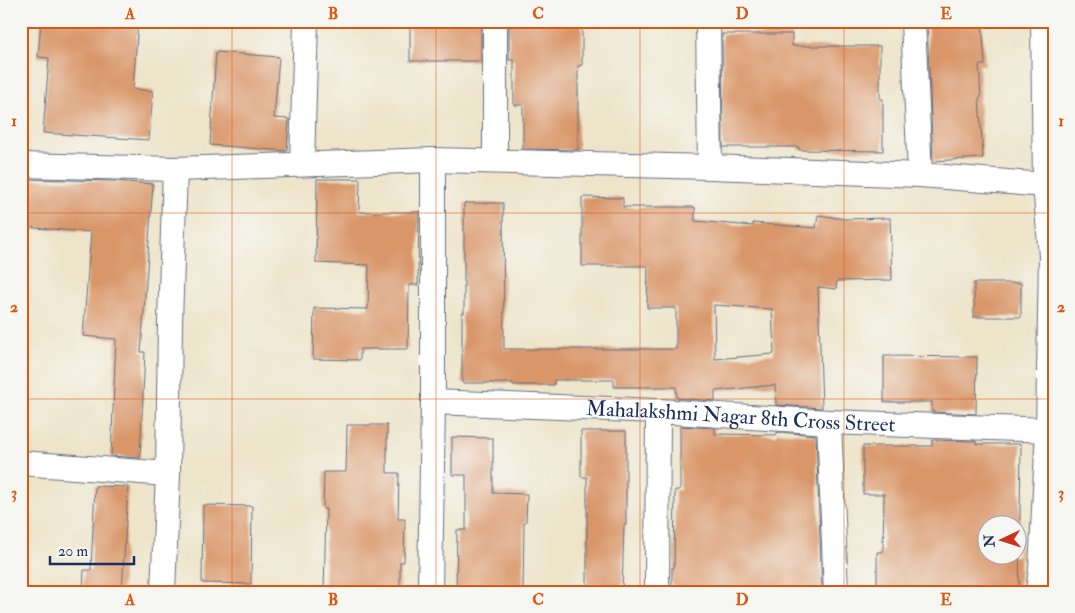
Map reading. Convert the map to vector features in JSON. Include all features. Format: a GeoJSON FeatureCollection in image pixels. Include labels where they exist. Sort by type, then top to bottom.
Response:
{"type":"FeatureCollection","features":[{"type":"Feature","properties":{"kind":"street"},"geometry":{"type":"LineString","coordinates":[[302,164],[306,21]]}},
{"type":"Feature","properties":{"kind":"street"},"geometry":{"type":"LineString","coordinates":[[495,21],[495,161]]}},
{"type":"Feature","properties":{"kind":"street"},"geometry":{"type":"LineString","coordinates":[[708,21],[710,167]]}},
{"type":"Feature","properties":{"kind":"street"},"geometry":{"type":"LineString","coordinates":[[913,21],[920,175]]}},
{"type":"Feature","properties":{"kind":"street"},"geometry":{"type":"LineString","coordinates":[[1038,592],[1041,569],[1048,430],[1051,256],[1043,21]]}},
{"type":"Feature","properties":{"kind":"street"},"geometry":{"type":"LineString","coordinates":[[430,592],[433,402],[433,160]]}},
{"type":"Feature","properties":{"kind":"street"},"geometry":{"type":"LineString","coordinates":[[21,165],[175,169],[433,160],[495,161],[920,175],[1049,186]]}},
{"type":"Feature","properties":{"kind":"street"},"geometry":{"type":"LineString","coordinates":[[163,592],[168,474],[175,169]]}},
{"type":"Feature","properties":{"kind":"street","name":"Mahalakshmi Nagar 8th Cross Street"},"geometry":{"type":"LineString","coordinates":[[433,402],[658,411],[829,422],[1048,430]]}},
{"type":"Feature","properties":{"kind":"street"},"geometry":{"type":"LineString","coordinates":[[657,592],[658,411]]}},
{"type":"Feature","properties":{"kind":"street"},"geometry":{"type":"LineString","coordinates":[[829,422],[836,592]]}},
{"type":"Feature","properties":{"kind":"street"},"geometry":{"type":"LineString","coordinates":[[21,463],[168,474]]}},
{"type":"Feature","properties":{"kind":"building"},"geometry":{"type":"Polygon","coordinates":[[[41,21],[138,21],[133,89],[153,91],[149,140],[43,133],[49,58],[38,57],[41,21]]]}},
{"type":"Feature","properties":{"kind":"building"},"geometry":{"type":"Polygon","coordinates":[[[410,21],[481,21],[481,61],[410,61],[410,21]]]}},
{"type":"Feature","properties":{"kind":"building"},"geometry":{"type":"Polygon","coordinates":[[[509,21],[582,21],[582,65],[578,66],[578,150],[523,149],[523,105],[514,105],[514,60],[509,60],[509,21]]]}},
{"type":"Feature","properties":{"kind":"building"},"geometry":{"type":"Polygon","coordinates":[[[982,21],[985,65],[979,65],[981,98],[979,98],[983,158],[933,161],[927,23],[982,21]]]}},
{"type":"Feature","properties":{"kind":"building"},"geometry":{"type":"Polygon","coordinates":[[[722,34],[792,34],[792,46],[880,46],[880,99],[883,99],[883,151],[799,150],[799,147],[723,147],[722,34]]]}},
{"type":"Feature","properties":{"kind":"building"},"geometry":{"type":"Polygon","coordinates":[[[216,52],[279,57],[274,118],[289,119],[287,151],[210,145],[216,52]]]}},
{"type":"Feature","properties":{"kind":"building"},"geometry":{"type":"Polygon","coordinates":[[[21,179],[115,181],[153,184],[141,352],[145,352],[140,458],[111,456],[116,339],[83,336],[91,232],[21,227],[21,179]]]}},
{"type":"Feature","properties":{"kind":"building"},"geometry":{"type":"Polygon","coordinates":[[[317,179],[360,179],[359,212],[419,212],[418,285],[409,285],[408,349],[360,349],[360,360],[313,359],[314,308],[368,309],[369,265],[316,263],[317,179]]]}},
{"type":"Feature","properties":{"kind":"building"},"geometry":{"type":"Polygon","coordinates":[[[582,197],[623,198],[623,207],[695,207],[695,221],[753,226],[753,223],[816,228],[818,215],[845,219],[890,218],[892,280],[837,281],[836,289],[818,287],[822,408],[776,405],[775,385],[715,391],[715,401],[677,398],[676,387],[614,387],[614,380],[554,380],[554,385],[462,383],[464,203],[503,203],[504,349],[676,349],[676,308],[647,308],[648,266],[582,266],[582,197]],[[714,305],[715,359],[774,354],[772,309],[714,305]]]}},
{"type":"Feature","properties":{"kind":"building"},"geometry":{"type":"Polygon","coordinates":[[[974,283],[1021,283],[1021,317],[974,317],[974,283]]]}},
{"type":"Feature","properties":{"kind":"building"},"geometry":{"type":"Polygon","coordinates":[[[884,356],[977,357],[976,414],[932,412],[932,402],[884,402],[884,356]]]}},
{"type":"Feature","properties":{"kind":"building"},"geometry":{"type":"Polygon","coordinates":[[[347,425],[387,425],[387,473],[399,473],[398,519],[405,519],[404,562],[400,562],[400,592],[324,592],[326,509],[323,509],[324,472],[346,472],[347,425]]]}},
{"type":"Feature","properties":{"kind":"building"},"geometry":{"type":"Polygon","coordinates":[[[680,426],[715,428],[715,434],[777,435],[777,432],[816,435],[822,592],[672,592],[675,490],[680,490],[680,426]]]}},
{"type":"Feature","properties":{"kind":"building"},"geometry":{"type":"Polygon","coordinates":[[[581,431],[626,431],[626,525],[624,525],[622,592],[587,592],[587,477],[581,477],[581,431]]]}},
{"type":"Feature","properties":{"kind":"building"},"geometry":{"type":"Polygon","coordinates":[[[452,437],[493,438],[493,493],[527,494],[526,522],[524,522],[523,592],[456,592],[457,530],[466,530],[466,475],[452,475],[452,437]]]}},
{"type":"Feature","properties":{"kind":"building"},"geometry":{"type":"Polygon","coordinates":[[[932,440],[976,441],[976,444],[1021,444],[1020,516],[978,516],[978,566],[1019,566],[1019,592],[877,591],[877,552],[883,552],[884,494],[863,494],[863,446],[932,446],[932,440]]]}},
{"type":"Feature","properties":{"kind":"building"},"geometry":{"type":"Polygon","coordinates":[[[95,486],[128,487],[122,592],[83,592],[84,570],[91,570],[95,486]]]}},
{"type":"Feature","properties":{"kind":"building"},"geometry":{"type":"Polygon","coordinates":[[[203,505],[252,506],[251,584],[202,583],[203,505]]]}}]}
